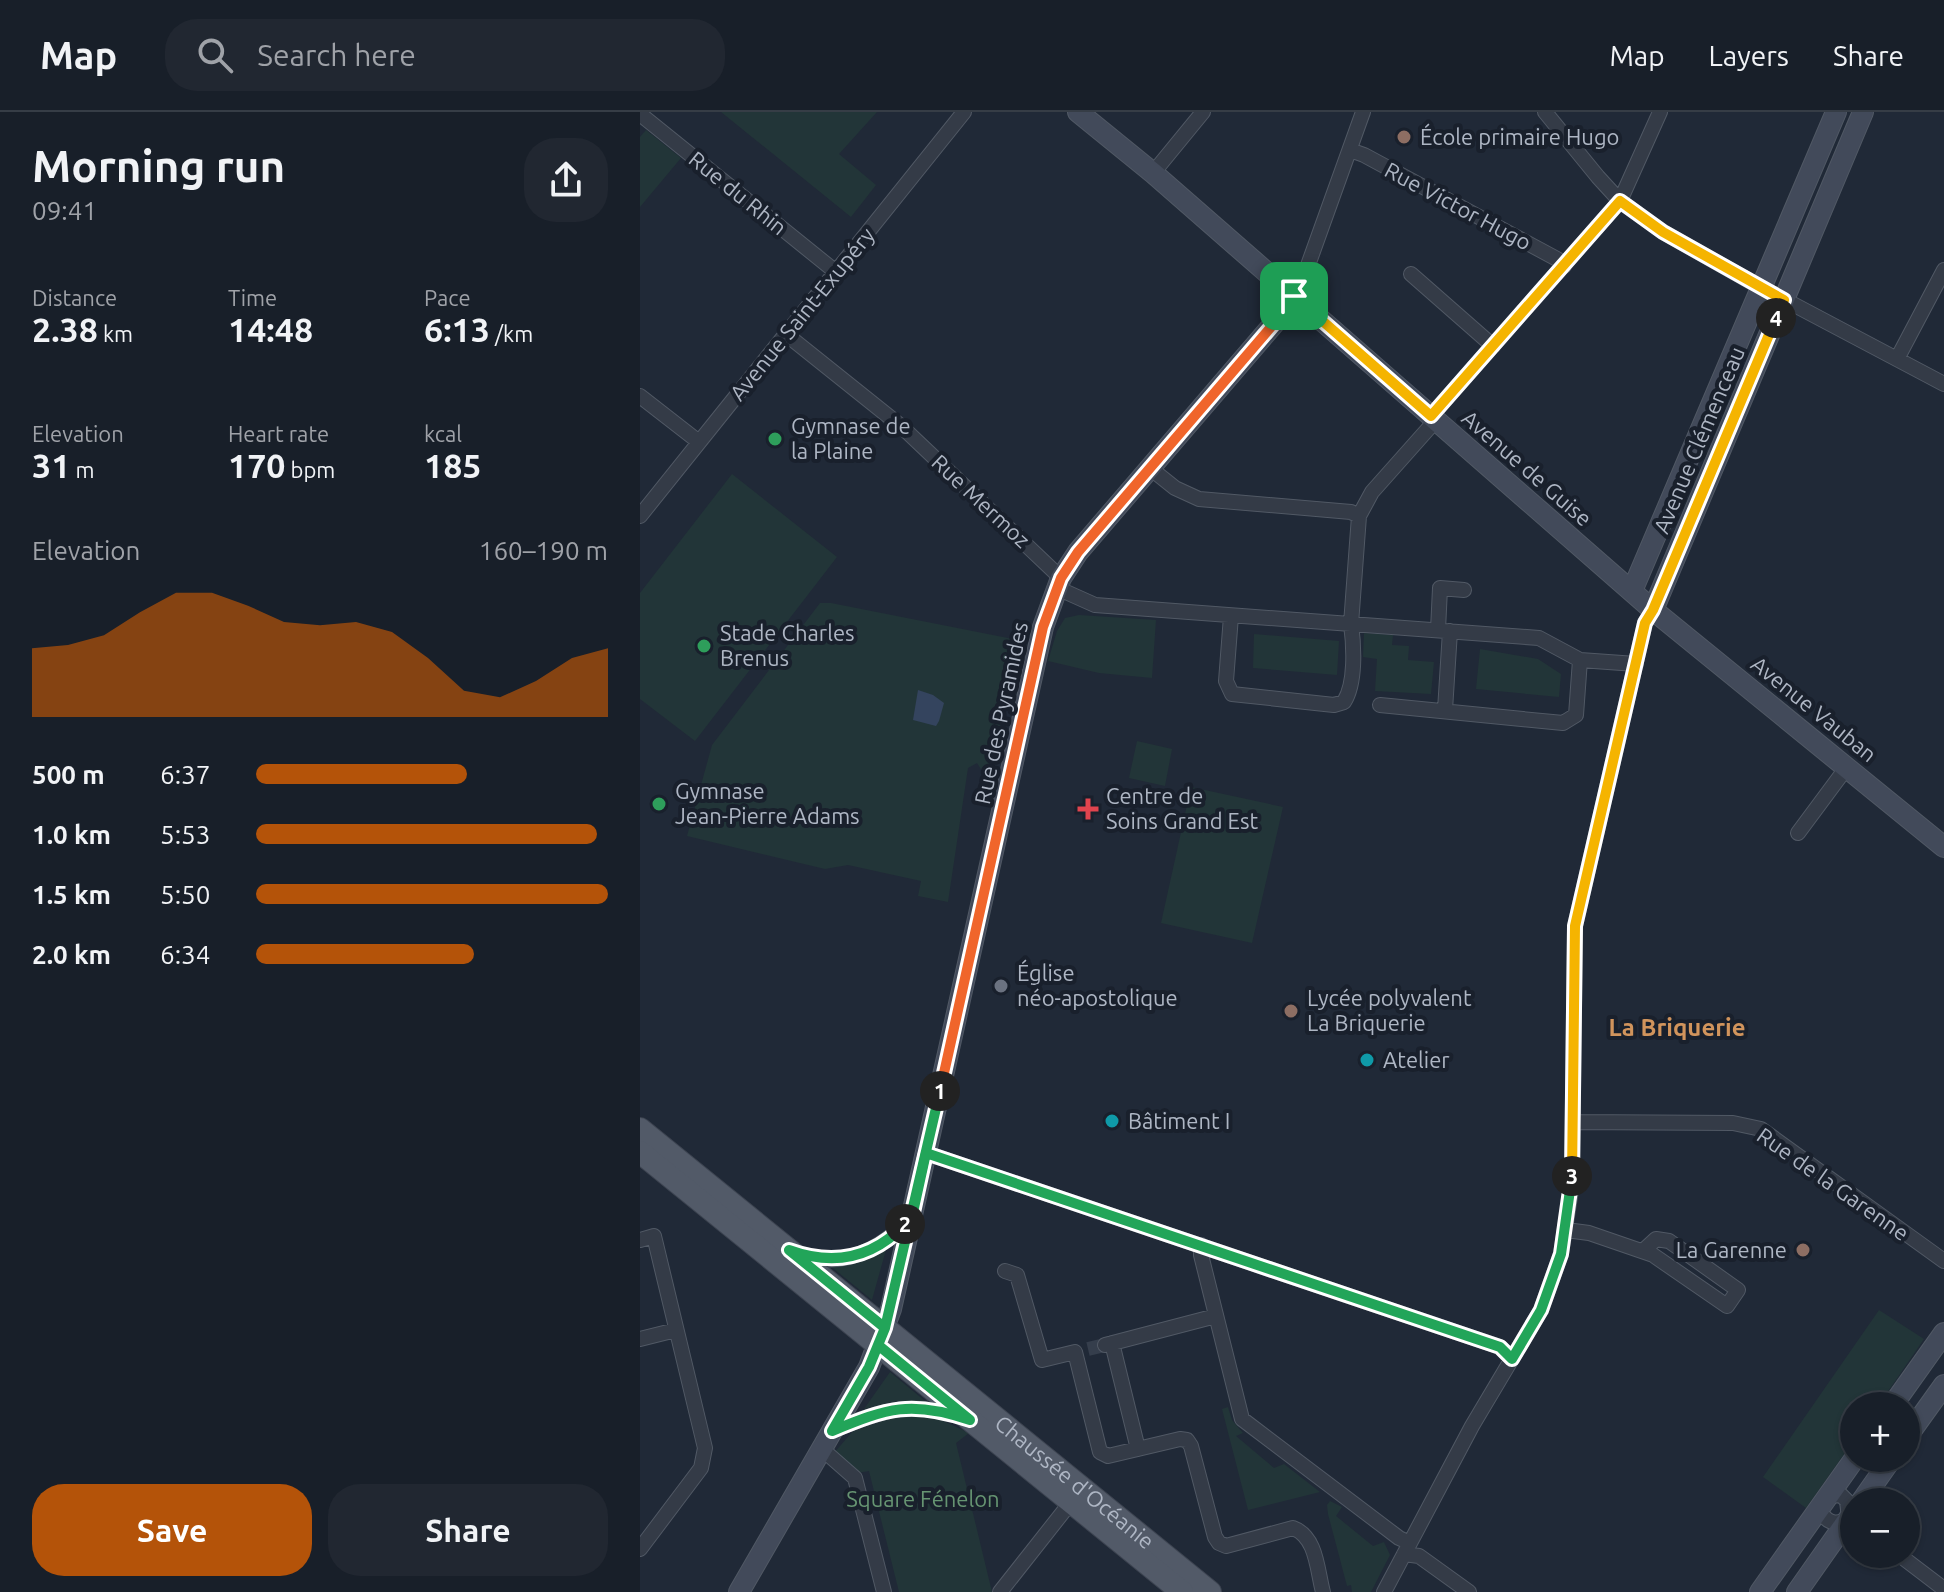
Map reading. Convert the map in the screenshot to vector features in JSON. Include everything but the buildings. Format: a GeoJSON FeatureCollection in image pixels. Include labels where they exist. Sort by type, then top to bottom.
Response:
{"type":"FeatureCollection","features":[{"type":"Feature","properties":{"kind":"main road","name":"Chaussée d'Océanie"},"geometry":{"type":"LineString","coordinates":[[640,1129],[789,1250],[970,1420],[1182,1592]]}},
{"type":"Feature","properties":{"kind":"main road","name":"Chaussée d'Océanie"},"geometry":{"type":"LineString","coordinates":[[640,1152],[1210,1592]]}},
{"type":"Feature","properties":{"kind":"street","name":"Avenue Saint-Exupéry"},"geometry":{"type":"LineString","coordinates":[[642,511],[964,112]]}},
{"type":"Feature","properties":{"kind":"street","name":"Avenue de Guise"},"geometry":{"type":"LineString","coordinates":[[1078,112],[1153,173],[1632,591],[1649,616]]}},
{"type":"Feature","properties":{"kind":"street"},"geometry":{"type":"LineString","coordinates":[[1153,173],[1203,112]]}},
{"type":"Feature","properties":{"kind":"street"},"geometry":{"type":"LineString","coordinates":[[1294,296],[1302,282],[1363,112]]}},
{"type":"Feature","properties":{"kind":"street"},"geometry":{"type":"LineString","coordinates":[[1545,112],[1620,201],[1663,232],[1761,288],[1944,384]]}},
{"type":"Feature","properties":{"kind":"street"},"geometry":{"type":"LineString","coordinates":[[1231,616],[1226,681],[1232,694],[1334,705],[1344,702],[1350,689],[1359,516],[1372,492],[1493,346],[1620,201],[1660,112]]}},
{"type":"Feature","properties":{"kind":"street","name":"Avenue Clémenceau"},"geometry":{"type":"LineString","coordinates":[[1632,591],[1836,112]]}},
{"type":"Feature","properties":{"kind":"street","name":"Avenue Clémenceau"},"geometry":{"type":"LineString","coordinates":[[1649,616],[1863,112]]}},
{"type":"Feature","properties":{"kind":"street","name":"Rue du Rhin"},"geometry":{"type":"LineString","coordinates":[[640,114],[836,272]]}},
{"type":"Feature","properties":{"kind":"street","name":"Rue Victor Hugo"},"geometry":{"type":"LineString","coordinates":[[1350,150],[1557,259],[1564,266]]}},
{"type":"Feature","properties":{"kind":"street"},"geometry":{"type":"LineString","coordinates":[[1897,359],[1944,270]]}},
{"type":"Feature","properties":{"kind":"street"},"geometry":{"type":"LineString","coordinates":[[1411,274],[1493,346]]}},
{"type":"Feature","properties":{"kind":"street","name":"Rue des Pyramides"},"geometry":{"type":"LineString","coordinates":[[739,1592],[827,1440],[882,1336],[912,1217],[1043,627],[1059,583],[1078,552],[1283,313],[1294,296]]}},
{"type":"Feature","properties":{"kind":"street","name":"Rue Mermoz"},"geometry":{"type":"LineString","coordinates":[[787,335],[902,427],[1059,583],[1095,605],[1539,638],[1580,660]]}},
{"type":"Feature","properties":{"kind":"street"},"geometry":{"type":"LineString","coordinates":[[640,396],[699,442]]}},
{"type":"Feature","properties":{"kind":"street"},"geometry":{"type":"LineString","coordinates":[[1150,468],[1175,488],[1199,499],[1351,512],[1359,516]]}},
{"type":"Feature","properties":{"kind":"street"},"geometry":{"type":"LineString","coordinates":[[1445,710],[1440,588],[1464,590]]}},
{"type":"Feature","properties":{"kind":"street"},"geometry":{"type":"LineString","coordinates":[[1384,1592],[1472,1426],[1541,1310],[1561,1254],[1572,1184],[1575,926],[1649,616]]}},
{"type":"Feature","properties":{"kind":"street","name":"Avenue Vauban"},"geometry":{"type":"LineString","coordinates":[[1649,616],[1847,767],[1944,847]]}},
{"type":"Feature","properties":{"kind":"street"},"geometry":{"type":"LineString","coordinates":[[1380,705],[1563,723],[1576,715],[1580,660],[1636,664]]}},
{"type":"Feature","properties":{"kind":"street"},"geometry":{"type":"LineString","coordinates":[[1798,833],[1847,767]]}},
{"type":"Feature","properties":{"kind":"street","name":"Rue de la Garenne"},"geometry":{"type":"LineString","coordinates":[[1573,1122],[1733,1123],[1761,1129],[1944,1261]]}},
{"type":"Feature","properties":{"kind":"street"},"geometry":{"type":"LineString","coordinates":[[926,1153],[1500,1347],[1512,1359]]}},
{"type":"Feature","properties":{"kind":"street"},"geometry":{"type":"LineString","coordinates":[[789,1250],[827,1260],[852,1257],[868,1252],[912,1217]]}},
{"type":"Feature","properties":{"kind":"street"},"geometry":{"type":"LineString","coordinates":[[1566,1230],[1589,1233],[1653,1255],[1727,1306],[1738,1290],[1669,1241],[1656,1239],[1643,1251]]}},
{"type":"Feature","properties":{"kind":"street"},"geometry":{"type":"LineString","coordinates":[[640,1549],[701,1468],[705,1448],[676,1330],[647,1238]]}},
{"type":"Feature","properties":{"kind":"street"},"geometry":{"type":"LineString","coordinates":[[1201,1245],[1242,1419],[1399,1538],[1407,1548],[1469,1592]]}},
{"type":"Feature","properties":{"kind":"street"},"geometry":{"type":"LineString","coordinates":[[1005,1271],[1017,1275],[1042,1360],[1082,1351],[1100,1452],[1108,1456],[1187,1440],[1219,1543],[1226,1546],[1293,1528],[1302,1532],[1309,1538],[1323,1592]]}},
{"type":"Feature","properties":{"kind":"street"},"geometry":{"type":"LineString","coordinates":[[1138,1449],[1108,1344],[1216,1316]]}},
{"type":"Feature","properties":{"kind":"street"},"geometry":{"type":"LineString","coordinates":[[640,1339],[676,1330]]}},
{"type":"Feature","properties":{"kind":"street"},"geometry":{"type":"LineString","coordinates":[[1902,1392],[1944,1333]]}},
{"type":"Feature","properties":{"kind":"street"},"geometry":{"type":"LineString","coordinates":[[1920,1418],[1944,1385]]}},
{"type":"Feature","properties":{"kind":"street"},"geometry":{"type":"LineString","coordinates":[[884,1592],[855,1478],[827,1440],[891,1409],[940,1410],[970,1420]]}},
{"type":"Feature","properties":{"kind":"street"},"geometry":{"type":"LineString","coordinates":[[1760,1592],[1845,1472]]}},
{"type":"Feature","properties":{"kind":"street"},"geometry":{"type":"LineString","coordinates":[[1825,1500],[1840,1495]]}},
{"type":"Feature","properties":{"kind":"street"},"geometry":{"type":"LineString","coordinates":[[1825,1500],[1822,1514],[1840,1523]]}},
{"type":"Feature","properties":{"kind":"street"},"geometry":{"type":"LineString","coordinates":[[1000,1592],[1071,1502]]}},
{"type":"Feature","properties":{"kind":"street"},"geometry":{"type":"LineString","coordinates":[[1797,1592],[1840,1532]]}},
{"type":"Feature","properties":{"kind":"street"},"geometry":{"type":"LineString","coordinates":[[1916,1568],[1944,1589]]}},
{"type":"Feature","properties":{"kind":"green space"},"geometry":{"type":"Polygon","coordinates":[[[721,112],[877,112],[839,154],[876,185],[851,217],[721,112]]]}},
{"type":"Feature","properties":{"kind":"green space"},"geometry":{"type":"Polygon","coordinates":[[[646,130],[681,158],[640,207],[640,137],[646,130]]]}},
{"type":"Feature","properties":{"kind":"green space","name":"Stade Charles Brenus"},"geometry":{"type":"Polygon","coordinates":[[[732,474],[837,557],[695,741],[640,699],[640,593],[732,474]]]}},
{"type":"Feature","properties":{"kind":"green space"},"geometry":{"type":"Polygon","coordinates":[[[820,603],[1018,640],[992,768],[984,774],[977,763],[968,768],[948,902],[918,896],[921,881],[848,865],[825,869],[687,836],[712,745],[820,603]]]}},
{"type":"Feature","properties":{"kind":"green space"},"geometry":{"type":"Polygon","coordinates":[[[1079,615],[1156,620],[1152,678],[1099,673],[1048,661],[1057,631],[1065,618],[1079,615]]]}},
{"type":"Feature","properties":{"kind":"green space"},"geometry":{"type":"Polygon","coordinates":[[[1364,633],[1393,635],[1392,645],[1409,646],[1408,660],[1434,662],[1431,694],[1375,691],[1377,659],[1363,657],[1364,633]]]}},
{"type":"Feature","properties":{"kind":"green space"},"geometry":{"type":"Polygon","coordinates":[[[1254,634],[1339,641],[1337,675],[1253,668],[1254,634]]]}},
{"type":"Feature","properties":{"kind":"green space"},"geometry":{"type":"Polygon","coordinates":[[[1480,649],[1538,659],[1561,674],[1559,697],[1476,689],[1480,649]]]}},
{"type":"Feature","properties":{"kind":"green space"},"geometry":{"type":"Polygon","coordinates":[[[1137,741],[1172,749],[1165,786],[1129,778],[1137,741]]]}},
{"type":"Feature","properties":{"kind":"green space"},"geometry":{"type":"Polygon","coordinates":[[[1191,787],[1283,807],[1252,943],[1161,923],[1191,787]]]}},
{"type":"Feature","properties":{"kind":"green space"},"geometry":{"type":"Polygon","coordinates":[[[887,1246],[872,1300],[828,1264],[867,1257],[887,1246]]]}},
{"type":"Feature","properties":{"kind":"green space"},"geometry":{"type":"Polygon","coordinates":[[[1879,1310],[1924,1339],[1888,1392],[1840,1392],[1840,1460],[1806,1508],[1763,1477],[1879,1310]]]}},
{"type":"Feature","properties":{"kind":"green space"},"geometry":{"type":"Polygon","coordinates":[[[890,1372],[925,1401],[897,1401],[864,1409],[890,1372]]]}},
{"type":"Feature","properties":{"kind":"green space"},"geometry":{"type":"Polygon","coordinates":[[[1228,1407],[1232,1420],[1243,1433],[1236,1436],[1274,1468],[1284,1464],[1320,1492],[1248,1510],[1222,1409],[1228,1407]]]}},
{"type":"Feature","properties":{"kind":"green space","name":"Square Fénelon"},"geometry":{"type":"Polygon","coordinates":[[[902,1414],[933,1416],[969,1433],[956,1443],[992,1592],[899,1592],[869,1471],[857,1473],[834,1453],[853,1431],[902,1414]]]}},
{"type":"Feature","properties":{"kind":"green space"},"geometry":{"type":"Polygon","coordinates":[[[1330,1501],[1342,1507],[1336,1516],[1373,1546],[1384,1542],[1390,1555],[1371,1592],[1352,1592],[1351,1585],[1347,1586],[1328,1514],[1330,1501]]]}},
{"type":"Feature","properties":{"kind":"water"},"geometry":{"type":"Polygon","coordinates":[[[918,690],[944,703],[936,726],[913,720],[918,690]]]}},
{"type":"Feature","properties":{"kind":"tunnel"},"geometry":{"type":"LineString","coordinates":[[1088,1349],[1105,1345]]}},
{"type":"Feature","properties":{"kind":"place","name":"École primaire Hugo"},"geometry":{"type":"Point","coordinates":[1404,137]}},
{"type":"Feature","properties":{"kind":"place","name":"Gymnase de la Plaine"},"geometry":{"type":"Point","coordinates":[775,439]}},
{"type":"Feature","properties":{"kind":"place","name":"Stade Charles Brenus"},"geometry":{"type":"Point","coordinates":[704,646]}},
{"type":"Feature","properties":{"kind":"place","name":"Gymnase Jean-Pierre Adams"},"geometry":{"type":"Point","coordinates":[659,804]}},
{"type":"Feature","properties":{"kind":"place","name":"Centre de Soins Grand Est"},"geometry":{"type":"Point","coordinates":[1088,809]}},
{"type":"Feature","properties":{"kind":"place","name":"Église néo-apostolique"},"geometry":{"type":"Point","coordinates":[1001,986]}},
{"type":"Feature","properties":{"kind":"place","name":"Lycée polyvalent La Briquerie"},"geometry":{"type":"Point","coordinates":[1291,1011]}},
{"type":"Feature","properties":{"kind":"place","name":"Atelier"},"geometry":{"type":"Point","coordinates":[1367,1060]}},
{"type":"Feature","properties":{"kind":"place","name":"Bâtiment I"},"geometry":{"type":"Point","coordinates":[1112,1121]}},
{"type":"Feature","properties":{"kind":"place","name":"La Garenne"},"geometry":{"type":"Point","coordinates":[1803,1250]}},
{"type":"Feature","properties":{"kind":"district","name":"La Briquerie"},"geometry":{"type":"Point","coordinates":[1677,1028]}},
{"type":"Feature","properties":{"kind":"route"},"geometry":{"type":"LineString","coordinates":[[1294,296],[1283,313],[1078,552],[1061,578],[1043,627],[1003,814],[970,960],[912,1217],[910,1227],[891,1309],[885,1328],[869,1367],[832,1431],[891,1409],[940,1410],[970,1420],[878,1345],[885,1328],[789,1250],[808,1257],[839,1260],[868,1252],[893,1235],[912,1217],[926,1153],[1164,1233],[1227,1253],[1500,1347],[1512,1359],[1541,1310],[1561,1254],[1572,1184],[1575,926],[1645,623],[1784,300],[1663,232],[1620,201],[1431,416],[1294,296]]}}]}
